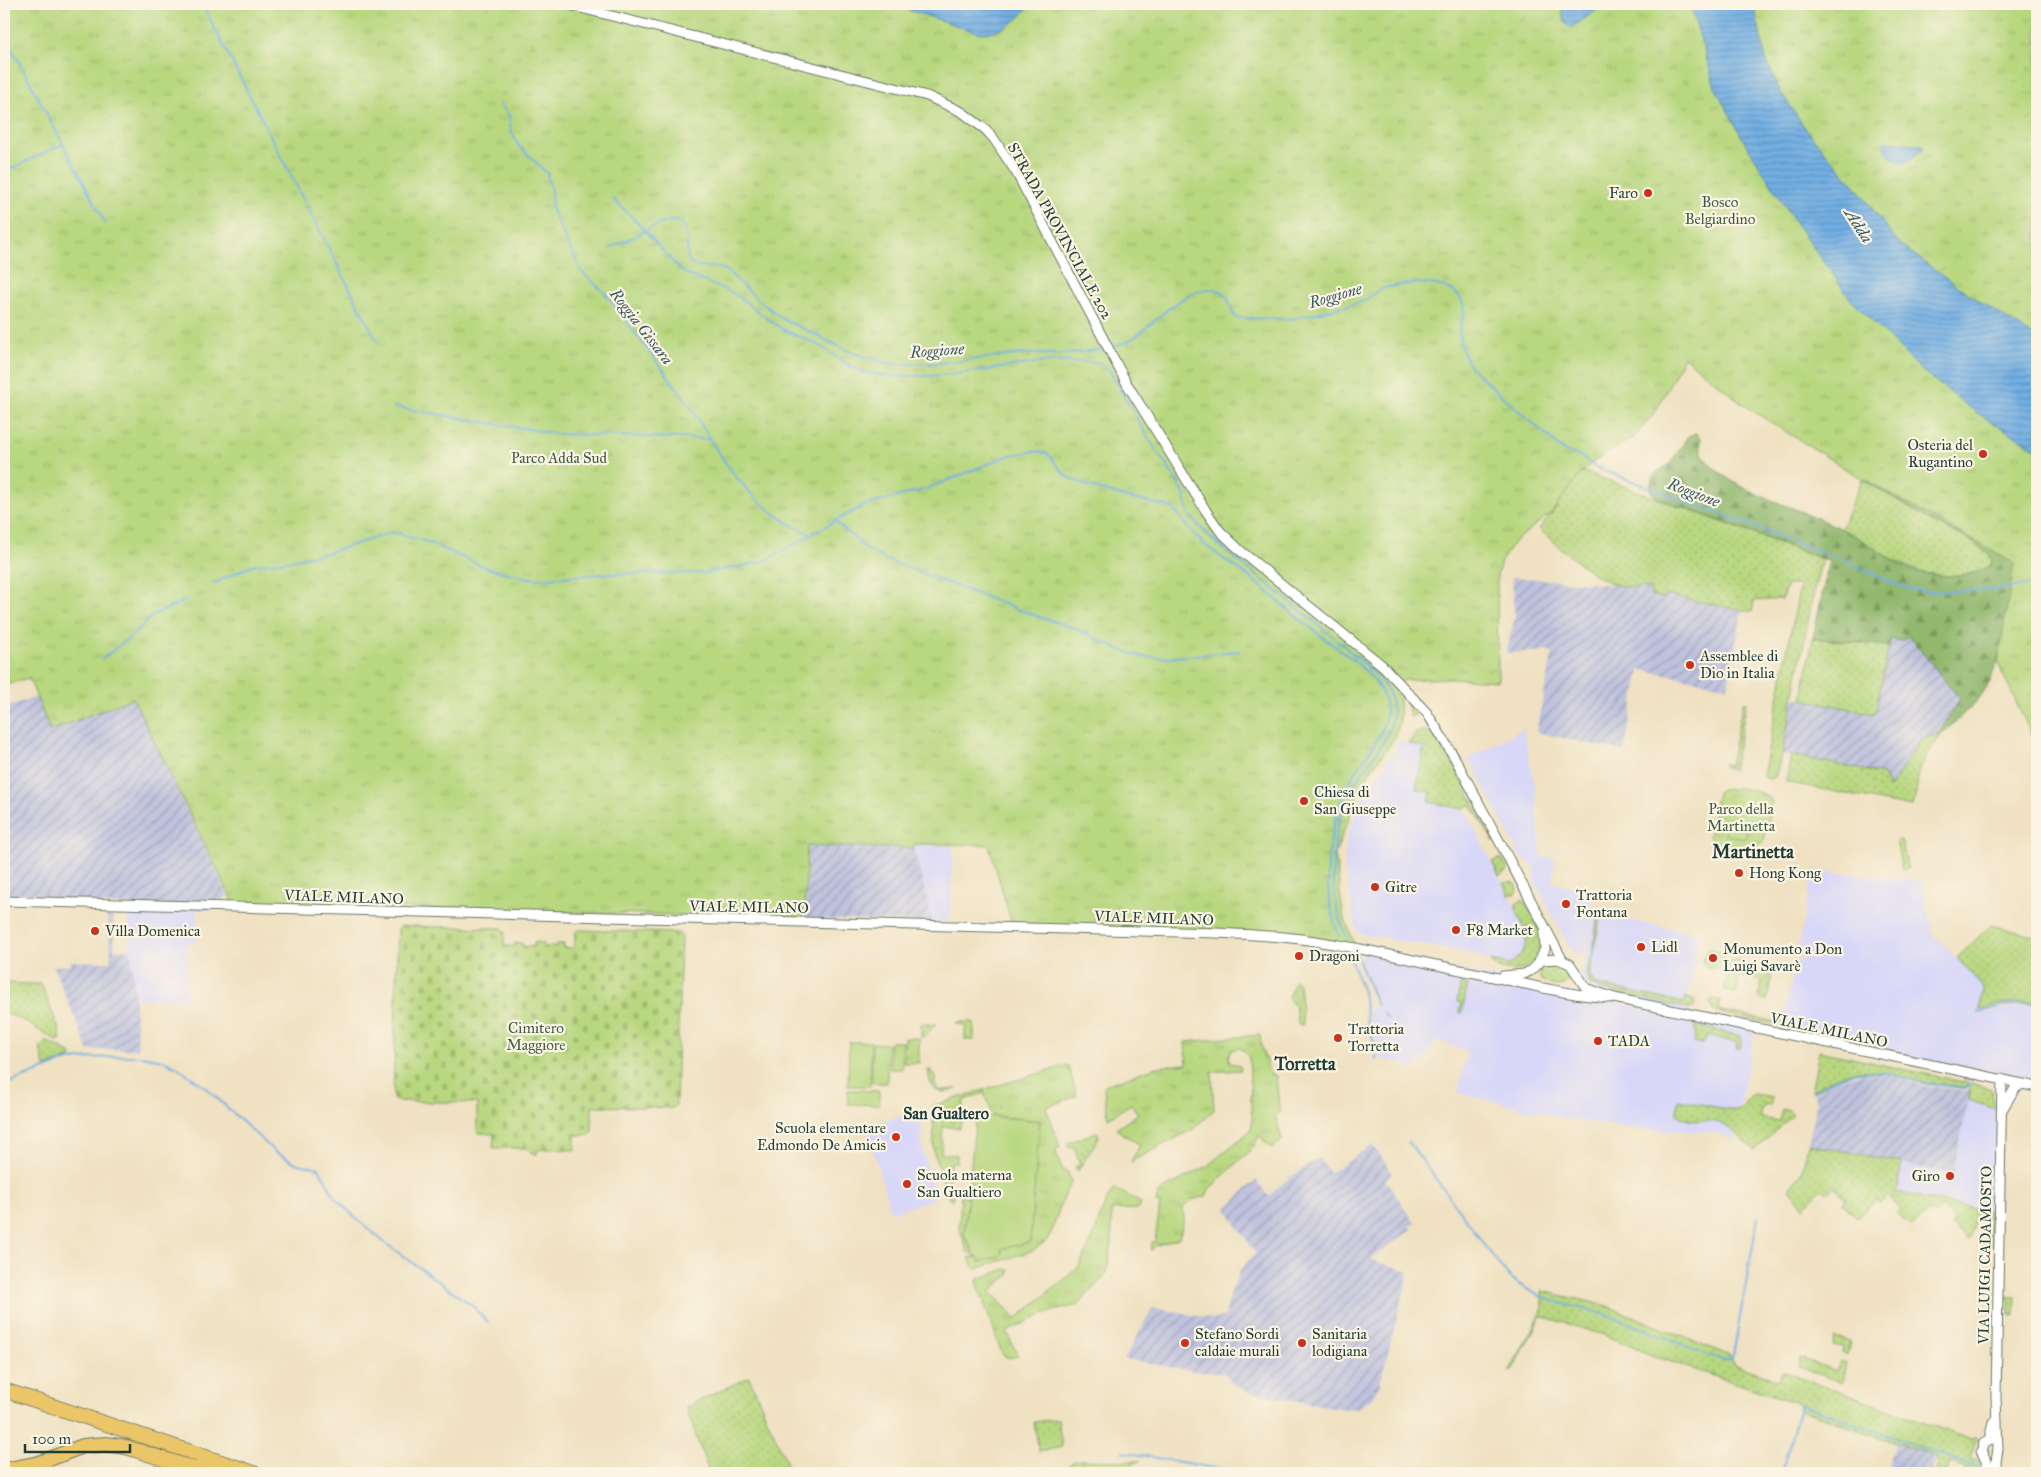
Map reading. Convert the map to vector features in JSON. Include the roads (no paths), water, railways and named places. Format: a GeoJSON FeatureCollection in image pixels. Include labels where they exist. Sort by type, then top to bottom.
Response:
{"type":"FeatureCollection","features":[{"type":"Feature","properties":{"kind":"highway"},"geometry":{"type":"LineString","coordinates":[[4,1390],[254,1473]]}},
{"type":"Feature","properties":{"kind":"highway"},"geometry":{"type":"LineString","coordinates":[[4,1399],[227,1473]]}},
{"type":"Feature","properties":{"kind":"highway"},"geometry":{"type":"LineString","coordinates":[[4,1470],[39,1462],[83,1446],[106,1444],[126,1447],[192,1468],[227,1473]]}},
{"type":"Feature","properties":{"kind":"street","name":"STRADA PROVINCIALE 202"},"geometry":{"type":"LineString","coordinates":[[565,4],[927,96],[962,112],[986,130],[1016,172],[1132,392],[1220,531],[1242,552],[1348,636],[1412,695],[1438,728],[1562,960]]}},
{"type":"Feature","properties":{"kind":"street","name":"VIALE MILANO"},"geometry":{"type":"LineString","coordinates":[[4,901],[1210,933],[1302,940],[1519,983],[1589,996],[1614,998],[2037,1087]]}},
{"type":"Feature","properties":{"kind":"street"},"geometry":{"type":"LineString","coordinates":[[1542,924],[1545,944],[1535,977],[1544,987]]}},
{"type":"Feature","properties":{"kind":"street","name":"VIALE MILANO"},"geometry":{"type":"LineString","coordinates":[[1490,976],[1519,975],[1528,972],[1549,958],[1562,960],[1570,964],[1586,988],[1614,998]]}},
{"type":"Feature","properties":{"kind":"street"},"geometry":{"type":"LineString","coordinates":[[1558,990],[1570,986],[1577,975]]}},
{"type":"Feature","properties":{"kind":"street","name":"VIA LUIGI CADAMOSTO"},"geometry":{"type":"LineString","coordinates":[[1997,1473],[1996,1397],[2002,1079]]}},
{"type":"Feature","properties":{"kind":"street","name":"VIA LUIGI CADAMOSTO"},"geometry":{"type":"LineString","coordinates":[[2002,1112],[2015,1088],[2024,1084]]}},
{"type":"Feature","properties":{"kind":"street","name":"VIA LUIGI CADAMOSTO"},"geometry":{"type":"LineString","coordinates":[[1989,1441],[1996,1397]]}},
{"type":"Feature","properties":{"kind":"street"},"geometry":{"type":"LineString","coordinates":[[1984,1456],[1990,1458],[1997,1450],[1994,1442],[1984,1443],[1981,1448],[1984,1456],[1992,1473]]}},
{"type":"Feature","properties":{"kind":"water"},"geometry":{"type":"Polygon","coordinates":[[[890,4],[1031,4],[1015,21],[1002,29],[979,33],[890,4]]]}},
{"type":"Feature","properties":{"kind":"water"},"geometry":{"type":"Polygon","coordinates":[[[1560,4],[1606,4],[1571,28],[1565,23],[1560,4]]]}},
{"type":"Feature","properties":{"kind":"water","name":"Adda"},"geometry":{"type":"Polygon","coordinates":[[[1690,4],[1754,4],[1765,56],[1777,86],[1808,132],[1853,183],[1899,244],[1976,299],[2037,338],[2037,449],[1977,413],[1922,371],[1852,301],[1797,225],[1744,141],[1715,87],[1690,4]]]}},
{"type":"Feature","properties":{"kind":"water"},"geometry":{"type":"Polygon","coordinates":[[[1887,141],[1923,145],[1924,148],[1905,163],[1897,161],[1889,154],[1883,144],[1887,141]]]}},
{"type":"Feature","properties":{"kind":"waterway"},"geometry":{"type":"LineString","coordinates":[[202,4],[377,341]]}},
{"type":"Feature","properties":{"kind":"waterway"},"geometry":{"type":"LineString","coordinates":[[4,34],[106,224]]}},
{"type":"Feature","properties":{"kind":"waterway","name":"Roggia Gissara"},"geometry":{"type":"LineString","coordinates":[[500,104],[509,116],[511,131],[518,145],[547,173],[551,190],[552,210],[581,271],[603,291],[669,377],[719,454],[752,495],[778,516],[810,534]]}},
{"type":"Feature","properties":{"kind":"waterway"},"geometry":{"type":"LineString","coordinates":[[4,172],[63,144]]}},
{"type":"Feature","properties":{"kind":"waterway"},"geometry":{"type":"LineString","coordinates":[[612,198],[637,222],[681,271],[732,293],[786,331],[810,341],[829,351],[850,366],[862,371],[876,375],[911,376],[971,372],[1060,362],[1094,362],[1106,367],[1112,374],[1151,442],[1178,482],[1186,499],[1187,511],[1190,516],[1225,550],[1363,662],[1389,693],[1393,707],[1392,721],[1388,733],[1351,791],[1338,826],[1333,864],[1334,883],[1336,903],[1347,938]]}},
{"type":"Feature","properties":{"kind":"waterway","name":"Roggione"},"geometry":{"type":"LineString","coordinates":[[610,248],[658,225],[674,221],[681,224],[685,230],[688,258],[693,266],[717,267],[726,270],[763,304],[783,319],[851,352],[881,362],[930,364],[1024,354],[1067,354],[1105,349]]}},
{"type":"Feature","properties":{"kind":"waterway","name":"Roggione"},"geometry":{"type":"LineString","coordinates":[[1112,347],[1130,340],[1176,303],[1200,291],[1212,289],[1222,292],[1237,318],[1292,319],[1362,302],[1384,288],[1405,284],[1431,284],[1443,287],[1453,291],[1461,299],[1464,314],[1460,328],[1460,339],[1464,354],[1471,368],[1565,452],[1581,456],[1595,467],[1841,559],[1893,583],[1915,590],[1929,592],[1989,590],[2029,585],[2037,581]]}},
{"type":"Feature","properties":{"kind":"waterway"},"geometry":{"type":"LineString","coordinates":[[394,407],[558,434],[709,439]]}},
{"type":"Feature","properties":{"kind":"waterway"},"geometry":{"type":"LineString","coordinates":[[835,521],[863,506],[926,489],[1010,455],[1034,451],[1047,453],[1066,476],[1088,486],[1128,498],[1170,507],[1174,510],[1204,544],[1247,575],[1359,665],[1368,673],[1381,691],[1385,705],[1385,718],[1382,730],[1346,789],[1339,807],[1330,844],[1328,881],[1333,919],[1339,937]]}},
{"type":"Feature","properties":{"kind":"waterway"},"geometry":{"type":"LineString","coordinates":[[213,584],[252,565],[286,561],[331,552],[393,532],[427,542],[490,569],[534,579],[602,574],[705,573],[763,562],[835,521],[865,548],[884,559],[1022,611],[1077,629],[1120,650],[1143,657],[1167,658],[1239,651]]}},
{"type":"Feature","properties":{"kind":"waterway"},"geometry":{"type":"LineString","coordinates":[[102,659],[134,634],[153,615],[187,600]]}},
{"type":"Feature","properties":{"kind":"waterway"},"geometry":{"type":"LineString","coordinates":[[1356,954],[1377,1005]]}},
{"type":"Feature","properties":{"kind":"waterway"},"geometry":{"type":"LineString","coordinates":[[1350,958],[1363,992],[1368,1028],[1375,1044],[1376,1059]]}},
{"type":"Feature","properties":{"kind":"waterway"},"geometry":{"type":"LineString","coordinates":[[1978,1013],[2000,1006],[2037,1003]]}},
{"type":"Feature","properties":{"kind":"waterway"},"geometry":{"type":"LineString","coordinates":[[1384,1014],[1387,1018]]}},
{"type":"Feature","properties":{"kind":"waterway"},"geometry":{"type":"LineString","coordinates":[[4,1085],[68,1060],[121,1056],[142,1056],[163,1060],[177,1067],[205,1087],[275,1152],[298,1164],[319,1168],[336,1199],[358,1220],[385,1243],[473,1306],[488,1323]]}},
{"type":"Feature","properties":{"kind":"waterway"},"geometry":{"type":"LineString","coordinates":[[1813,1092],[1837,1078],[1857,1072],[1888,1073],[1922,1083],[1965,1088],[1968,1087],[1969,1083]]}},
{"type":"Feature","properties":{"kind":"waterway"},"geometry":{"type":"LineString","coordinates":[[1408,1141],[1503,1270],[1516,1282],[1529,1291],[1543,1297],[1618,1319],[1725,1361],[1731,1360],[1733,1356],[1758,1217]]}},
{"type":"Feature","properties":{"kind":"waterway"},"geometry":{"type":"LineString","coordinates":[[1781,1473],[1801,1404],[1981,1469]]}},
{"type":"Feature","properties":{"kind":"waterway"},"geometry":{"type":"LineString","coordinates":[[1123,1452],[1243,1473]]}},
{"type":"Feature","properties":{"kind":"place","name":"Faro"},"geometry":{"type":"Point","coordinates":[1648,193]}},
{"type":"Feature","properties":{"kind":"place","name":"Osteria del Rugantino"},"geometry":{"type":"Point","coordinates":[1983,454]}},
{"type":"Feature","properties":{"kind":"place","name":"Assemblee di Dio in Italia"},"geometry":{"type":"Point","coordinates":[1690,665]}},
{"type":"Feature","properties":{"kind":"place","name":"Chiesa di San Giuseppe"},"geometry":{"type":"Point","coordinates":[1304,801]}},
{"type":"Feature","properties":{"kind":"place","name":"Hong Kong"},"geometry":{"type":"Point","coordinates":[1739,873]}},
{"type":"Feature","properties":{"kind":"place","name":"Gitre"},"geometry":{"type":"Point","coordinates":[1375,887]}},
{"type":"Feature","properties":{"kind":"place","name":"Trattoria Fontana"},"geometry":{"type":"Point","coordinates":[1566,904]}},
{"type":"Feature","properties":{"kind":"place","name":"F8 Market"},"geometry":{"type":"Point","coordinates":[1456,930]}},
{"type":"Feature","properties":{"kind":"place","name":"Villa Domenica"},"geometry":{"type":"Point","coordinates":[95,931]}},
{"type":"Feature","properties":{"kind":"place","name":"Lidl"},"geometry":{"type":"Point","coordinates":[1641,947]}},
{"type":"Feature","properties":{"kind":"place","name":"Dragoni"},"geometry":{"type":"Point","coordinates":[1299,956]}},
{"type":"Feature","properties":{"kind":"place","name":"Monumento a Don Luigi Savarè"},"geometry":{"type":"Point","coordinates":[1713,958]}},
{"type":"Feature","properties":{"kind":"place","name":"Trattoria Torretta"},"geometry":{"type":"Point","coordinates":[1338,1038]}},
{"type":"Feature","properties":{"kind":"place","name":"TADA"},"geometry":{"type":"Point","coordinates":[1598,1041]}},
{"type":"Feature","properties":{"kind":"place","name":"Scuola elementare Edmondo De Amicis"},"geometry":{"type":"Point","coordinates":[896,1137]}},
{"type":"Feature","properties":{"kind":"place","name":"Giro"},"geometry":{"type":"Point","coordinates":[1950,1176]}},
{"type":"Feature","properties":{"kind":"place","name":"Scuola materna San Gualtiero"},"geometry":{"type":"Point","coordinates":[907,1184]}},
{"type":"Feature","properties":{"kind":"place","name":"Stefano Sordi caldaie murali"},"geometry":{"type":"Point","coordinates":[1185,1343]}},
{"type":"Feature","properties":{"kind":"place","name":"Sanitaria lodigiana"},"geometry":{"type":"Point","coordinates":[1302,1343]}},
{"type":"Feature","properties":{"kind":"district","name":"Martinetta"},"geometry":{"type":"Point","coordinates":[1753,852]}},
{"type":"Feature","properties":{"kind":"district","name":"Torretta"},"geometry":{"type":"Point","coordinates":[1305,1064]}},
{"type":"Feature","properties":{"kind":"district","name":"San Gualtero"},"geometry":{"type":"Point","coordinates":[946,1113]}},
{"type":"Feature","properties":{"kind":"park label","name":"Bosco Belgiardino"},"geometry":{"type":"Point","coordinates":[1720,210]}},
{"type":"Feature","properties":{"kind":"park label","name":"Parco Adda Sud"},"geometry":{"type":"Point","coordinates":[559,458]}},
{"type":"Feature","properties":{"kind":"park label","name":"Parco della Martinetta"},"geometry":{"type":"Point","coordinates":[1741,818]}},
{"type":"Feature","properties":{"kind":"park label","name":"Cimitero Maggiore"},"geometry":{"type":"Point","coordinates":[536,1036]}}]}
